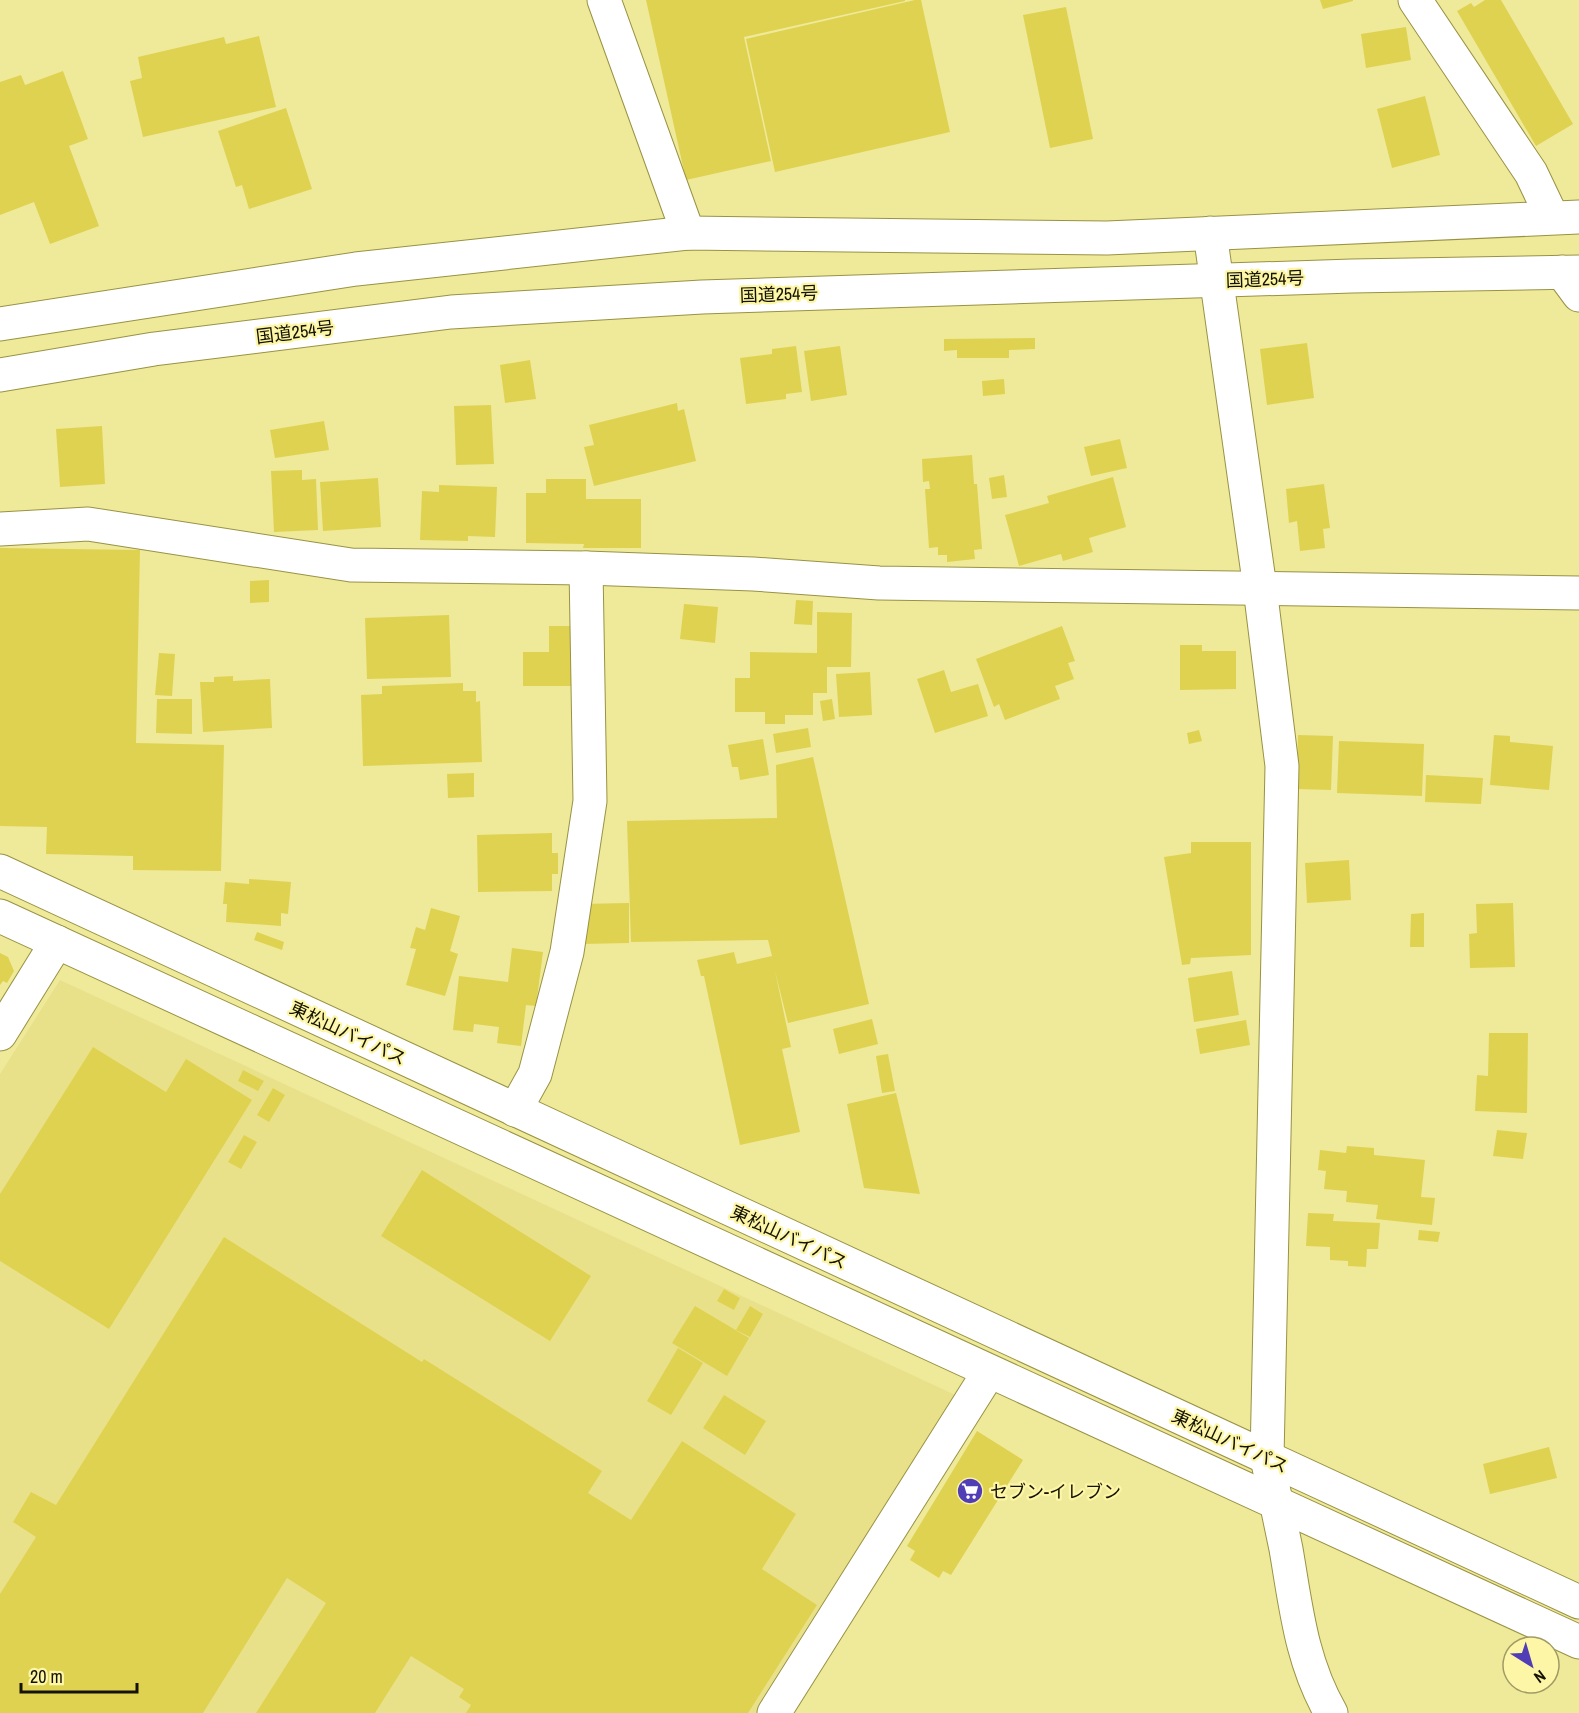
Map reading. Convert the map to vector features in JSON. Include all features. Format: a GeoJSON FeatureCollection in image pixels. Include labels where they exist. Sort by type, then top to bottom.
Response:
{"type":"FeatureCollection","features":[{"type":"Feature","properties":{"kind":"main road"},"geometry":{"type":"LineString","coordinates":[[604,0],[688,233]]}},
{"type":"Feature","properties":{"kind":"main road"},"geometry":{"type":"LineString","coordinates":[[1414,0],[1531,173],[1565,217]]}},
{"type":"Feature","properties":{"kind":"main road"},"geometry":{"type":"LineString","coordinates":[[0,324],[356,269],[688,233],[1107,238],[1565,217]]}},
{"type":"Feature","properties":{"kind":"main road"},"geometry":{"type":"LineString","coordinates":[[1210,233],[1260,588],[1282,766],[1267,1458],[1308,1663],[1331,1713]]}},
{"type":"Feature","properties":{"kind":"main road","name":"国道254号"},"geometry":{"type":"LineString","coordinates":[[0,375],[154,349],[451,312],[702,297],[1216,280],[1575,278]]}},
{"type":"Feature","properties":{"kind":"main road"},"geometry":{"type":"LineString","coordinates":[[0,529],[87,524],[351,565],[585,568],[753,574],[879,583],[1579,593]]}},
{"type":"Feature","properties":{"kind":"main road"},"geometry":{"type":"LineString","coordinates":[[515,1110],[535,1074],[567,952],[590,801],[585,568]]}},
{"type":"Feature","properties":{"kind":"main road","name":"東松山バイパス"},"geometry":{"type":"LineString","coordinates":[[0,871],[1579,1602]]}},
{"type":"Feature","properties":{"kind":"main road","name":"東松山バイパス"},"geometry":{"type":"LineString","coordinates":[[0,916],[1579,1642]]}},
{"type":"Feature","properties":{"kind":"main road"},"geometry":{"type":"LineString","coordinates":[[0,1034],[57,942]]}},
{"type":"Feature","properties":{"kind":"main road"},"geometry":{"type":"LineString","coordinates":[[774,1713],[989,1372]]}},
{"type":"Feature","properties":{"kind":"shaded area"},"geometry":{"type":"Polygon","coordinates":[[[60,980],[962,1398],[761,1713],[0,1713],[0,1074],[60,980]]]}},
{"type":"Feature","properties":{"kind":"building"},"geometry":{"type":"Polygon","coordinates":[[[646,0],[905,1],[744,37],[771,161],[686,180],[646,0]]]}},
{"type":"Feature","properties":{"kind":"building"},"geometry":{"type":"Polygon","coordinates":[[[921,0],[950,132],[775,172],[746,39],[921,0]]]}},
{"type":"Feature","properties":{"kind":"building"},"geometry":{"type":"Polygon","coordinates":[[[1320,0],[1353,0],[1353,1],[1323,9],[1320,0]]]}},
{"type":"Feature","properties":{"kind":"building"},"geometry":{"type":"Polygon","coordinates":[[[1485,0],[1501,0],[1573,124],[1536,146],[1457,11],[1471,3],[1474,7],[1485,0]]]}},
{"type":"Feature","properties":{"kind":"building"},"geometry":{"type":"Polygon","coordinates":[[[1066,7],[1093,139],[1050,148],[1023,15],[1066,7]]]}},
{"type":"Feature","properties":{"kind":"building"},"geometry":{"type":"Polygon","coordinates":[[[1406,27],[1411,60],[1366,68],[1361,34],[1406,27]]]}},
{"type":"Feature","properties":{"kind":"building"},"geometry":{"type":"Polygon","coordinates":[[[259,36],[276,107],[143,137],[130,81],[142,78],[138,57],[224,37],[226,44],[259,36]]]}},
{"type":"Feature","properties":{"kind":"building"},"geometry":{"type":"Polygon","coordinates":[[[63,71],[88,139],[69,146],[99,226],[50,244],[34,202],[0,215],[0,82],[21,75],[25,85],[63,71]]]}},
{"type":"Feature","properties":{"kind":"building"},"geometry":{"type":"Polygon","coordinates":[[[1425,96],[1440,155],[1392,168],[1377,109],[1425,96]]]}},
{"type":"Feature","properties":{"kind":"building"},"geometry":{"type":"Polygon","coordinates":[[[286,108],[312,189],[249,209],[242,185],[236,187],[218,131],[286,108]]]}},
{"type":"Feature","properties":{"kind":"building"},"geometry":{"type":"Polygon","coordinates":[[[1035,338],[1035,349],[1009,350],[1009,358],[957,358],[957,350],[944,351],[944,339],[1035,338]]]}},
{"type":"Feature","properties":{"kind":"building"},"geometry":{"type":"Polygon","coordinates":[[[1307,343],[1314,398],[1267,405],[1260,349],[1307,343]]]}},
{"type":"Feature","properties":{"kind":"building"},"geometry":{"type":"Polygon","coordinates":[[[796,346],[802,392],[786,394],[786,399],[746,404],[740,358],[772,354],[772,349],[796,346]]]}},
{"type":"Feature","properties":{"kind":"building"},"geometry":{"type":"Polygon","coordinates":[[[840,346],[847,395],[811,401],[804,351],[840,346]]]}},
{"type":"Feature","properties":{"kind":"building"},"geometry":{"type":"Polygon","coordinates":[[[530,360],[536,399],[505,403],[500,365],[530,360]]]}},
{"type":"Feature","properties":{"kind":"building"},"geometry":{"type":"Polygon","coordinates":[[[1004,379],[1005,394],[983,396],[982,381],[1004,379]]]}},
{"type":"Feature","properties":{"kind":"building"},"geometry":{"type":"Polygon","coordinates":[[[677,403],[678,411],[684,409],[696,461],[594,486],[584,447],[594,445],[589,425],[677,403]]]}},
{"type":"Feature","properties":{"kind":"building"},"geometry":{"type":"Polygon","coordinates":[[[491,405],[494,464],[456,465],[454,406],[491,405]]]}},
{"type":"Feature","properties":{"kind":"building"},"geometry":{"type":"Polygon","coordinates":[[[324,421],[329,450],[275,458],[270,430],[324,421]]]}},
{"type":"Feature","properties":{"kind":"building"},"geometry":{"type":"Polygon","coordinates":[[[102,426],[105,484],[60,487],[56,429],[102,426]]]}},
{"type":"Feature","properties":{"kind":"building"},"geometry":{"type":"Polygon","coordinates":[[[1120,439],[1127,468],[1091,476],[1084,447],[1120,439]]]}},
{"type":"Feature","properties":{"kind":"building"},"geometry":{"type":"Polygon","coordinates":[[[972,455],[974,484],[977,484],[982,549],[974,550],[975,559],[947,562],[947,555],[938,555],[938,547],[929,548],[925,489],[930,489],[929,481],[923,482],[922,459],[972,455]]]}},
{"type":"Feature","properties":{"kind":"building"},"geometry":{"type":"Polygon","coordinates":[[[302,470],[302,480],[316,479],[318,530],[274,532],[271,471],[302,470]]]}},
{"type":"Feature","properties":{"kind":"building"},"geometry":{"type":"Polygon","coordinates":[[[1004,475],[1007,497],[992,499],[989,478],[1004,475]]]}},
{"type":"Feature","properties":{"kind":"building"},"geometry":{"type":"Polygon","coordinates":[[[1113,477],[1126,527],[1089,538],[1093,552],[1063,561],[1061,554],[1019,566],[1005,515],[1049,503],[1047,496],[1113,477]]]}},
{"type":"Feature","properties":{"kind":"building"},"geometry":{"type":"Polygon","coordinates":[[[378,478],[381,527],[323,531],[320,482],[378,478]]]}},
{"type":"Feature","properties":{"kind":"building"},"geometry":{"type":"Polygon","coordinates":[[[546,479],[586,479],[586,499],[641,499],[641,548],[583,548],[584,544],[526,543],[526,493],[546,493],[546,479]]]}},
{"type":"Feature","properties":{"kind":"building"},"geometry":{"type":"Polygon","coordinates":[[[1324,484],[1330,528],[1323,529],[1325,548],[1300,551],[1297,521],[1289,523],[1286,489],[1324,484]]]}},
{"type":"Feature","properties":{"kind":"building"},"geometry":{"type":"Polygon","coordinates":[[[439,485],[497,487],[495,537],[468,536],[468,541],[420,540],[422,491],[439,492],[439,485]]]}},
{"type":"Feature","properties":{"kind":"building"},"geometry":{"type":"Polygon","coordinates":[[[0,548],[140,550],[136,743],[224,745],[221,871],[133,870],[133,856],[46,854],[47,827],[0,826],[0,548]]]}},
{"type":"Feature","properties":{"kind":"building"},"geometry":{"type":"Polygon","coordinates":[[[269,580],[269,602],[250,603],[250,581],[269,580]]]}},
{"type":"Feature","properties":{"kind":"building"},"geometry":{"type":"Polygon","coordinates":[[[796,600],[813,601],[812,625],[794,624],[796,600]]]}},
{"type":"Feature","properties":{"kind":"building"},"geometry":{"type":"Polygon","coordinates":[[[684,604],[718,607],[715,643],[680,639],[684,604]]]}},
{"type":"Feature","properties":{"kind":"building"},"geometry":{"type":"Polygon","coordinates":[[[817,612],[852,613],[851,667],[827,667],[827,693],[813,693],[813,715],[785,715],[785,724],[765,724],[765,712],[735,712],[735,678],[750,678],[750,652],[817,653],[817,612]]]}},
{"type":"Feature","properties":{"kind":"building"},"geometry":{"type":"Polygon","coordinates":[[[449,615],[451,677],[367,679],[365,618],[449,615]]]}},
{"type":"Feature","properties":{"kind":"building"},"geometry":{"type":"Polygon","coordinates":[[[549,626],[580,626],[573,686],[523,686],[523,652],[549,652],[549,626]]]}},
{"type":"Feature","properties":{"kind":"building"},"geometry":{"type":"Polygon","coordinates":[[[1062,626],[1075,661],[1068,663],[1074,679],[1055,686],[1060,699],[1005,720],[999,704],[994,707],[976,659],[1062,626]]]}},
{"type":"Feature","properties":{"kind":"building"},"geometry":{"type":"Polygon","coordinates":[[[1180,645],[1202,645],[1202,651],[1236,651],[1236,689],[1180,690],[1180,645]]]}},
{"type":"Feature","properties":{"kind":"building"},"geometry":{"type":"Polygon","coordinates":[[[159,653],[175,654],[172,696],[155,695],[159,653]]]}},
{"type":"Feature","properties":{"kind":"building"},"geometry":{"type":"Polygon","coordinates":[[[944,670],[951,692],[978,684],[988,716],[935,733],[917,679],[944,670]]]}},
{"type":"Feature","properties":{"kind":"building"},"geometry":{"type":"Polygon","coordinates":[[[870,672],[872,715],[839,717],[836,674],[870,672]]]}},
{"type":"Feature","properties":{"kind":"building"},"geometry":{"type":"Polygon","coordinates":[[[233,676],[233,681],[270,679],[272,728],[203,732],[200,682],[214,682],[214,677],[233,676]]]}},
{"type":"Feature","properties":{"kind":"building"},"geometry":{"type":"Polygon","coordinates":[[[463,683],[463,691],[476,691],[476,702],[480,701],[482,762],[363,766],[361,695],[382,694],[382,686],[463,683]]]}},
{"type":"Feature","properties":{"kind":"building"},"geometry":{"type":"Polygon","coordinates":[[[157,699],[192,699],[192,734],[156,733],[157,699]]]}},
{"type":"Feature","properties":{"kind":"building"},"geometry":{"type":"Polygon","coordinates":[[[832,699],[835,719],[823,721],[820,701],[832,699]]]}},
{"type":"Feature","properties":{"kind":"building"},"geometry":{"type":"Polygon","coordinates":[[[808,728],[811,747],[776,753],[773,734],[808,728]]]}},
{"type":"Feature","properties":{"kind":"building"},"geometry":{"type":"Polygon","coordinates":[[[1199,730],[1202,741],[1189,744],[1187,733],[1199,730]]]}},
{"type":"Feature","properties":{"kind":"building"},"geometry":{"type":"Polygon","coordinates":[[[1298,735],[1333,736],[1331,790],[1297,789],[1298,735]]]}},
{"type":"Feature","properties":{"kind":"building"},"geometry":{"type":"Polygon","coordinates":[[[1494,735],[1510,736],[1510,742],[1553,746],[1549,790],[1490,785],[1494,735]]]}},
{"type":"Feature","properties":{"kind":"building"},"geometry":{"type":"Polygon","coordinates":[[[763,739],[769,775],[740,780],[738,767],[732,767],[728,745],[763,739]]]}},
{"type":"Feature","properties":{"kind":"building"},"geometry":{"type":"Polygon","coordinates":[[[1339,741],[1424,744],[1422,796],[1337,793],[1339,741]]]}},
{"type":"Feature","properties":{"kind":"building"},"geometry":{"type":"Polygon","coordinates":[[[813,757],[869,1004],[788,1023],[775,971],[791,1047],[782,1049],[800,1132],[740,1145],[704,976],[701,976],[697,960],[734,952],[737,964],[772,956],[768,940],[631,942],[627,821],[777,818],[776,765],[813,757]]]}},
{"type":"Feature","properties":{"kind":"building"},"geometry":{"type":"Polygon","coordinates":[[[474,773],[474,797],[448,798],[447,774],[474,773]]]}},
{"type":"Feature","properties":{"kind":"building"},"geometry":{"type":"Polygon","coordinates":[[[1426,775],[1483,778],[1481,804],[1425,802],[1426,775]]]}},
{"type":"Feature","properties":{"kind":"building"},"geometry":{"type":"Polygon","coordinates":[[[552,833],[552,853],[558,853],[558,874],[552,874],[552,891],[478,892],[477,835],[552,833]]]}},
{"type":"Feature","properties":{"kind":"building"},"geometry":{"type":"Polygon","coordinates":[[[1191,842],[1251,842],[1251,955],[1191,958],[1190,964],[1182,965],[1164,857],[1191,853],[1191,842]]]}},
{"type":"Feature","properties":{"kind":"building"},"geometry":{"type":"Polygon","coordinates":[[[1349,860],[1351,900],[1307,903],[1305,863],[1349,860]]]}},
{"type":"Feature","properties":{"kind":"building"},"geometry":{"type":"Polygon","coordinates":[[[249,879],[291,882],[288,914],[281,913],[281,926],[226,922],[227,904],[223,904],[225,882],[249,884],[249,879]]]}},
{"type":"Feature","properties":{"kind":"building"},"geometry":{"type":"Polygon","coordinates":[[[629,903],[629,943],[582,944],[581,904],[629,903]]]}},
{"type":"Feature","properties":{"kind":"building"},"geometry":{"type":"Polygon","coordinates":[[[1513,903],[1515,967],[1470,968],[1469,934],[1477,933],[1476,904],[1513,903]]]}},
{"type":"Feature","properties":{"kind":"building"},"geometry":{"type":"Polygon","coordinates":[[[431,908],[460,916],[450,951],[458,954],[445,996],[406,985],[416,949],[410,948],[416,927],[425,930],[431,908]]]}},
{"type":"Feature","properties":{"kind":"building"},"geometry":{"type":"Polygon","coordinates":[[[1424,913],[1424,947],[1410,947],[1411,914],[1424,913]]]}},
{"type":"Feature","properties":{"kind":"building"},"geometry":{"type":"Polygon","coordinates":[[[257,932],[284,942],[282,950],[254,940],[257,932]]]}},
{"type":"Feature","properties":{"kind":"building"},"geometry":{"type":"Polygon","coordinates":[[[512,948],[543,952],[536,1006],[526,1005],[521,1046],[497,1043],[499,1027],[474,1024],[473,1032],[453,1030],[459,976],[508,982],[512,948]]]}},
{"type":"Feature","properties":{"kind":"building"},"geometry":{"type":"Polygon","coordinates":[[[0,953],[8,957],[14,971],[7,983],[3,981],[0,985],[0,953]]]}},
{"type":"Feature","properties":{"kind":"building"},"geometry":{"type":"Polygon","coordinates":[[[1232,971],[1239,1015],[1194,1022],[1188,978],[1232,971]]]}},
{"type":"Feature","properties":{"kind":"building"},"geometry":{"type":"Polygon","coordinates":[[[872,1019],[878,1044],[839,1054],[833,1029],[872,1019]]]}},
{"type":"Feature","properties":{"kind":"building"},"geometry":{"type":"Polygon","coordinates":[[[1246,1020],[1250,1045],[1200,1054],[1196,1029],[1246,1020]]]}},
{"type":"Feature","properties":{"kind":"building"},"geometry":{"type":"Polygon","coordinates":[[[1489,1033],[1528,1033],[1527,1113],[1475,1111],[1477,1075],[1488,1076],[1489,1033]]]}},
{"type":"Feature","properties":{"kind":"building"},"geometry":{"type":"Polygon","coordinates":[[[93,1047],[166,1092],[186,1059],[252,1100],[109,1329],[0,1261],[0,1194],[93,1047]]]}},
{"type":"Feature","properties":{"kind":"building"},"geometry":{"type":"Polygon","coordinates":[[[888,1054],[895,1091],[882,1093],[876,1056],[888,1054]]]}},
{"type":"Feature","properties":{"kind":"building"},"geometry":{"type":"Polygon","coordinates":[[[243,1070],[264,1081],[258,1091],[238,1081],[243,1070]]]}},
{"type":"Feature","properties":{"kind":"building"},"geometry":{"type":"Polygon","coordinates":[[[273,1088],[285,1095],[269,1122],[257,1115],[273,1088]]]}},
{"type":"Feature","properties":{"kind":"building"},"geometry":{"type":"Polygon","coordinates":[[[896,1093],[920,1194],[864,1188],[847,1104],[896,1093]]]}},
{"type":"Feature","properties":{"kind":"building"},"geometry":{"type":"Polygon","coordinates":[[[1497,1130],[1527,1133],[1523,1159],[1493,1156],[1497,1130]]]}},
{"type":"Feature","properties":{"kind":"building"},"geometry":{"type":"Polygon","coordinates":[[[244,1135],[257,1142],[241,1169],[228,1162],[244,1135]]]}},
{"type":"Feature","properties":{"kind":"building"},"geometry":{"type":"Polygon","coordinates":[[[1347,1146],[1374,1148],[1374,1155],[1425,1160],[1421,1197],[1435,1198],[1432,1225],[1376,1219],[1378,1205],[1346,1202],[1347,1191],[1324,1189],[1326,1171],[1318,1170],[1320,1150],[1346,1153],[1347,1146]]]}},
{"type":"Feature","properties":{"kind":"building"},"geometry":{"type":"Polygon","coordinates":[[[422,1170],[591,1276],[550,1341],[381,1236],[422,1170]]]}},
{"type":"Feature","properties":{"kind":"building"},"geometry":{"type":"Polygon","coordinates":[[[1308,1213],[1334,1214],[1333,1221],[1380,1223],[1378,1249],[1367,1249],[1366,1267],[1348,1266],[1348,1261],[1330,1260],[1330,1247],[1306,1246],[1308,1213]]]}},
{"type":"Feature","properties":{"kind":"building"},"geometry":{"type":"Polygon","coordinates":[[[1419,1230],[1440,1232],[1438,1242],[1418,1240],[1419,1230]]]}},
{"type":"Feature","properties":{"kind":"building"},"geometry":{"type":"Polygon","coordinates":[[[224,1237],[422,1362],[424,1359],[602,1471],[588,1493],[631,1520],[682,1441],[796,1514],[762,1569],[817,1605],[748,1713],[466,1713],[471,1705],[459,1697],[464,1689],[411,1656],[375,1713],[256,1713],[326,1603],[287,1578],[203,1713],[0,1713],[0,1594],[36,1537],[13,1522],[31,1492],[56,1505],[224,1237]]]}},
{"type":"Feature","properties":{"kind":"building"},"geometry":{"type":"Polygon","coordinates":[[[724,1289],[740,1298],[734,1310],[717,1301],[724,1289]]]}},
{"type":"Feature","properties":{"kind":"building"},"geometry":{"type":"Polygon","coordinates":[[[695,1306],[749,1338],[727,1376],[672,1343],[695,1306]]]}},
{"type":"Feature","properties":{"kind":"building"},"geometry":{"type":"Polygon","coordinates":[[[750,1306],[763,1314],[750,1337],[736,1330],[750,1306]]]}},
{"type":"Feature","properties":{"kind":"building"},"geometry":{"type":"Polygon","coordinates":[[[678,1348],[703,1363],[671,1415],[647,1401],[678,1348]]]}},
{"type":"Feature","properties":{"kind":"building"},"geometry":{"type":"Polygon","coordinates":[[[724,1395],[766,1421],[745,1455],[703,1428],[724,1395]]]}},
{"type":"Feature","properties":{"kind":"building"},"geometry":{"type":"Polygon","coordinates":[[[977,1431],[1023,1460],[951,1575],[943,1571],[939,1578],[910,1560],[915,1551],[907,1546],[977,1431]]]}},
{"type":"Feature","properties":{"kind":"building"},"geometry":{"type":"Polygon","coordinates":[[[1549,1447],[1557,1478],[1490,1494],[1483,1464],[1549,1447]]]}},
{"type":"Feature","properties":{"kind":"place","name":"セブン-イレブン"},"geometry":{"type":"Point","coordinates":[970,1491]}}]}
